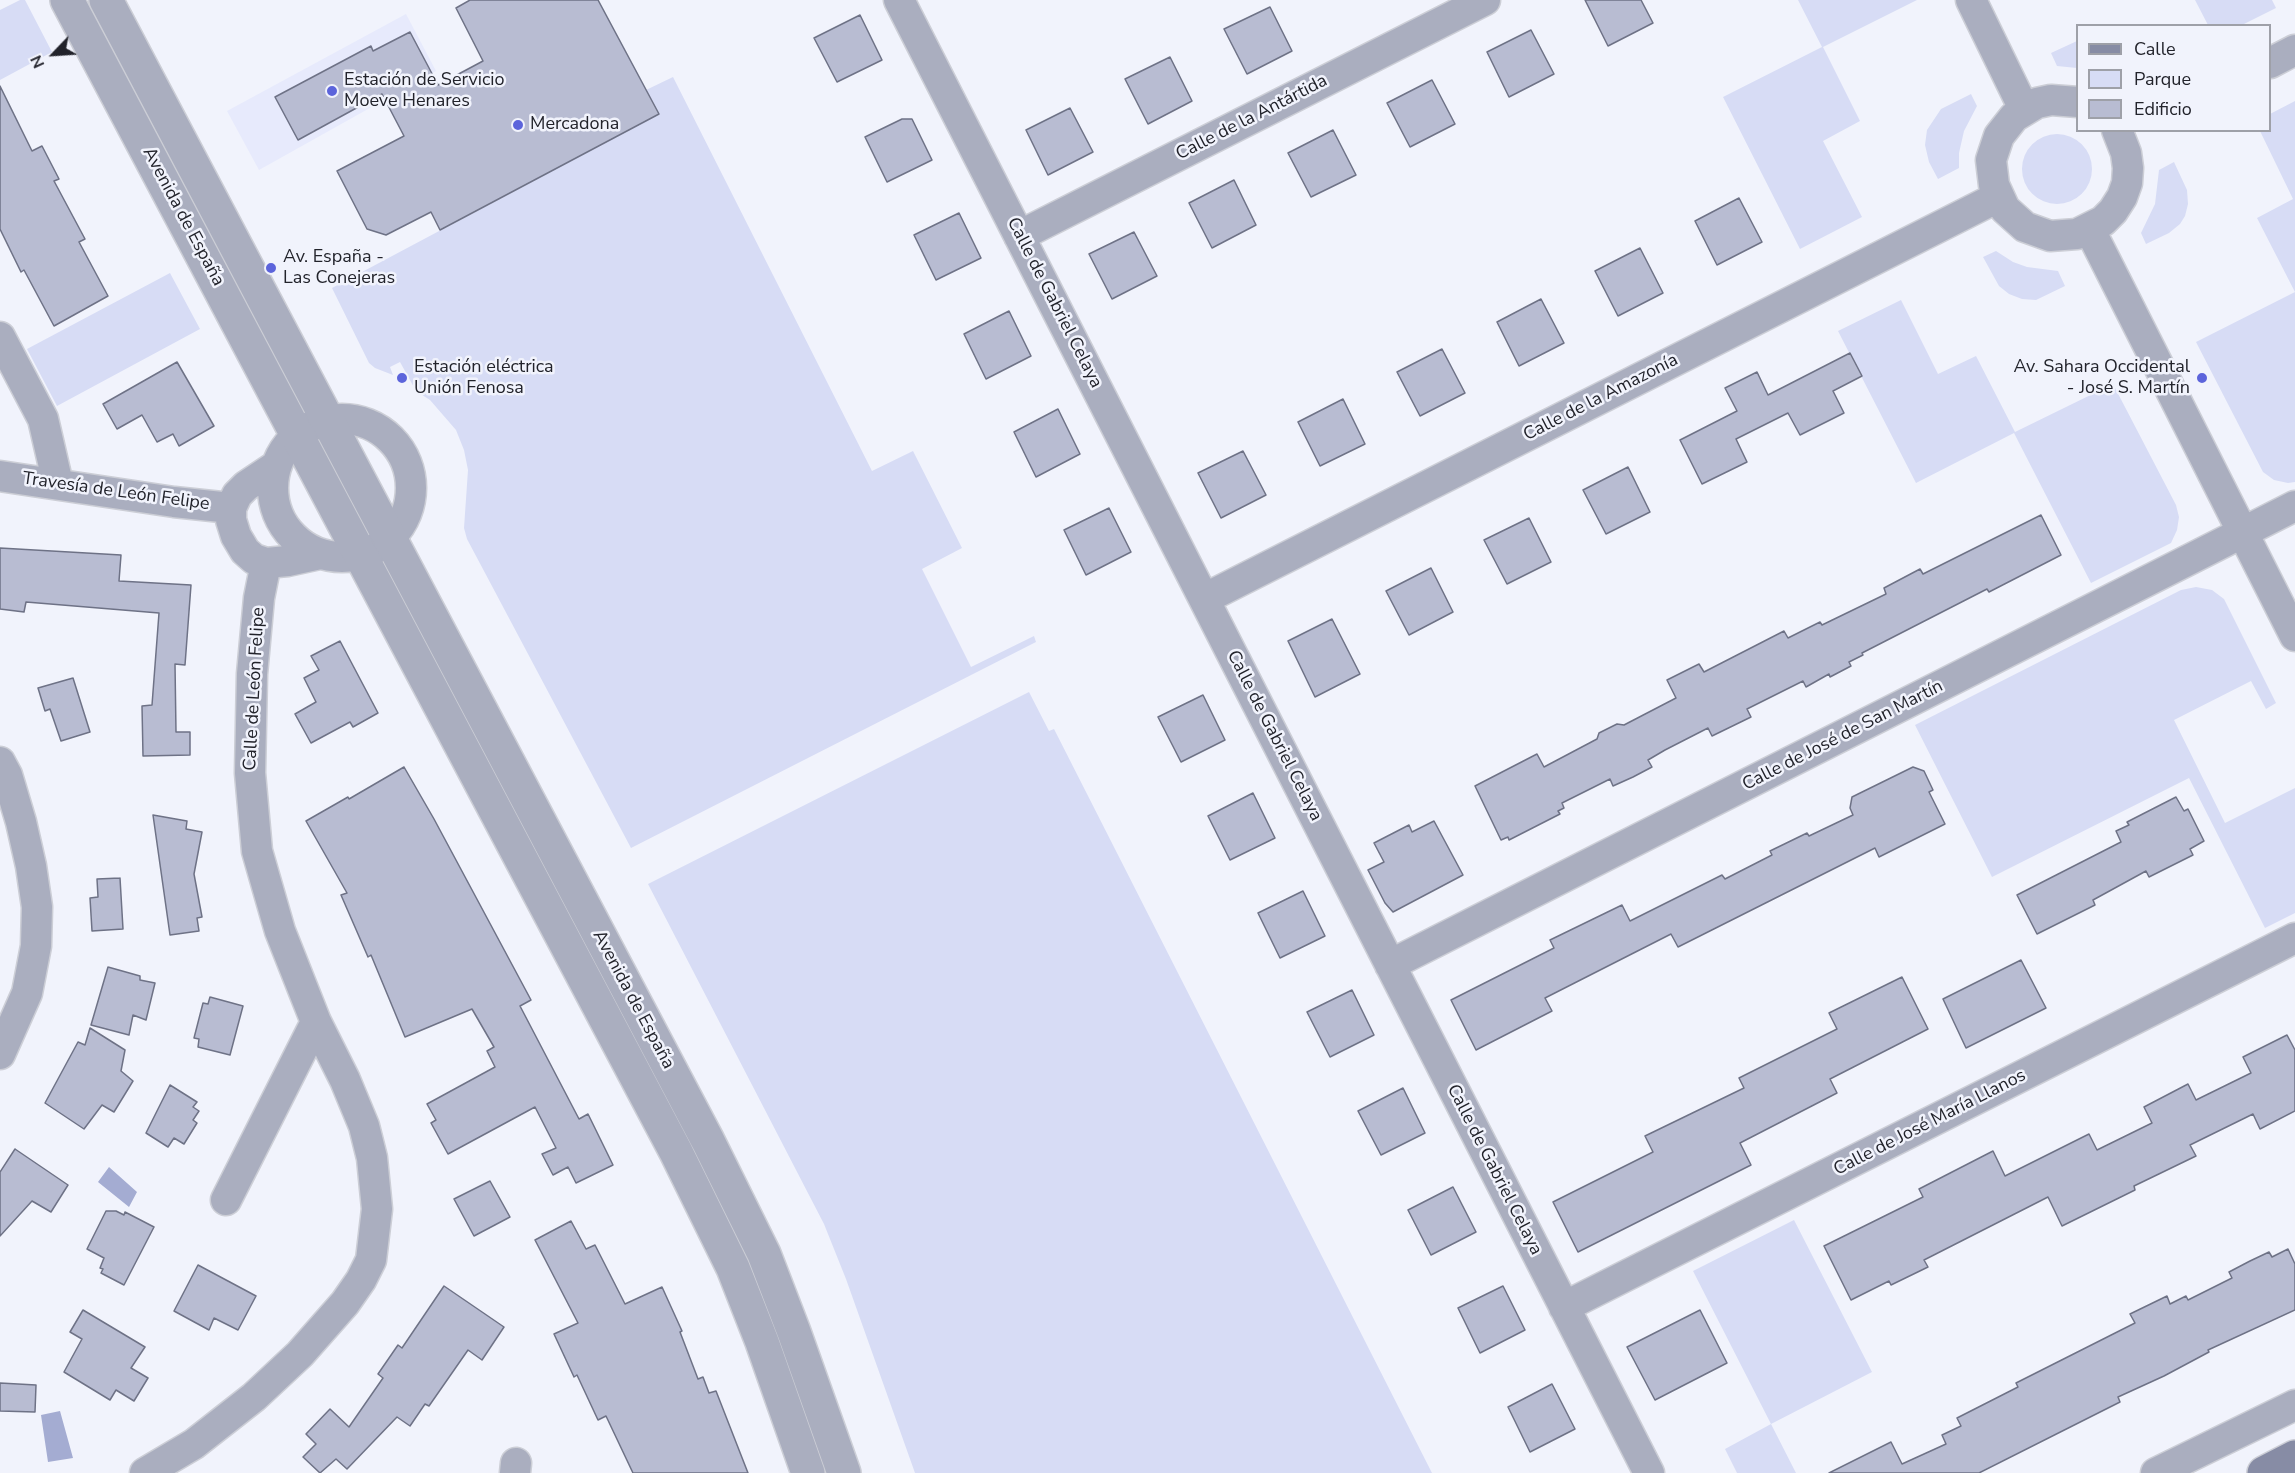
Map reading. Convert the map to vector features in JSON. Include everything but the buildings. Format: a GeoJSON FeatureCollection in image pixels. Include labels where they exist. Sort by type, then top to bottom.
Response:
{"type":"FeatureCollection","features":[{"type":"Feature","properties":{"kind":"main road"},"geometry":{"type":"LineString","coordinates":[[2264,1473],[2295,1457]]}},
{"type":"Feature","properties":{"kind":"street","name":"Avenida de España"},"geometry":{"type":"LineString","coordinates":[[67,0],[676,1152],[733,1268],[762,1342],[808,1473]]}},
{"type":"Feature","properties":{"kind":"street","name":"Avenida de España"},"geometry":{"type":"LineString","coordinates":[[106,0],[702,1131],[764,1254],[844,1473]]}},
{"type":"Feature","properties":{"kind":"street","name":"Calle de Gabriel Celaya"},"geometry":{"type":"LineString","coordinates":[[899,0],[1649,1473]]}},
{"type":"Feature","properties":{"kind":"street","name":"Calle de la Antártida"},"geometry":{"type":"LineString","coordinates":[[1019,236],[1485,0]]}},
{"type":"Feature","properties":{"kind":"street"},"geometry":{"type":"LineString","coordinates":[[1971,0],[2024,109]]}},
{"type":"Feature","properties":{"kind":"street"},"geometry":{"type":"LineString","coordinates":[[2271,62],[2295,50]]}},
{"type":"Feature","properties":{"kind":"street"},"geometry":{"type":"LineString","coordinates":[[2076,102],[2051,100],[2024,109],[2005,126],[1994,148],[1991,173],[1998,197],[2014,219],[2037,233],[2064,237],[2090,230],[2103,221],[2113,210],[2124,190],[2128,168],[2125,133]]}},
{"type":"Feature","properties":{"kind":"street","name":"Calle de la Amazonía"},"geometry":{"type":"LineString","coordinates":[[1204,599],[1998,197]]}},
{"type":"Feature","properties":{"kind":"street"},"geometry":{"type":"LineString","coordinates":[[2090,230],[2295,636]]}},
{"type":"Feature","properties":{"kind":"street"},"geometry":{"type":"LineString","coordinates":[[0,337],[43,419],[57,484]]}},
{"type":"Feature","properties":{"kind":"street"},"geometry":{"type":"LineString","coordinates":[[348,419],[372,425],[396,444],[408,465],[412,489],[407,515],[391,540],[361,556],[340,558],[320,554],[300,544],[286,528],[276,508],[273,487],[276,465],[285,448],[298,434],[327,420],[348,419]]}},
{"type":"Feature","properties":{"kind":"street"},"geometry":{"type":"LineString","coordinates":[[276,465],[237,495],[231,508],[231,520],[236,536],[245,551],[254,559],[266,563],[320,554]]}},
{"type":"Feature","properties":{"kind":"street","name":"Travesía de León Felipe"},"geometry":{"type":"LineString","coordinates":[[0,476],[174,502],[231,508]]}},
{"type":"Feature","properties":{"kind":"street","name":"Calle de José de San Martín"},"geometry":{"type":"LineString","coordinates":[[1390,965],[2295,506]]}},
{"type":"Feature","properties":{"kind":"street","name":"Calle de León Felipe"},"geometry":{"type":"LineString","coordinates":[[145,1473],[194,1444],[254,1397],[300,1354],[345,1303],[361,1280],[370,1260],[377,1209],[372,1158],[364,1126],[345,1080],[316,1022],[280,932],[256,840],[250,773],[252,674],[266,563]]}},
{"type":"Feature","properties":{"kind":"street"},"geometry":{"type":"LineString","coordinates":[[0,762],[7,775],[21,822],[37,907],[36,946],[27,993],[0,1054]]}},
{"type":"Feature","properties":{"kind":"street","name":"Calle de José María Llanos"},"geometry":{"type":"LineString","coordinates":[[1564,1307],[2295,938]]}},
{"type":"Feature","properties":{"kind":"street"},"geometry":{"type":"LineString","coordinates":[[226,1200],[316,1022]]}},
{"type":"Feature","properties":{"kind":"street"},"geometry":{"type":"LineString","coordinates":[[2156,1473],[2295,1405]]}},
{"type":"Feature","properties":{"kind":"shaded area","name":"Estación de Servicio Moeve Henares"},"geometry":{"type":"Polygon","coordinates":[[[406,14],[436,71],[259,170],[227,111],[406,14]]]}},
{"type":"Feature","properties":{"kind":"shaded area"},"geometry":{"type":"Polygon","coordinates":[[[109,1167],[137,1192],[129,1207],[98,1182],[109,1167]]]}},
{"type":"Feature","properties":{"kind":"shaded area"},"geometry":{"type":"Polygon","coordinates":[[[60,1411],[73,1458],[48,1462],[41,1415],[60,1411]]]}},
{"type":"Feature","properties":{"kind":"green space"},"geometry":{"type":"Polygon","coordinates":[[[20,0],[25,0],[52,52],[0,80],[0,10],[20,0]]]}},
{"type":"Feature","properties":{"kind":"green space"},"geometry":{"type":"Polygon","coordinates":[[[1798,0],[1917,0],[1823,47],[1860,121],[1823,141],[1862,217],[1800,249],[1723,97],[1822,47],[1798,0]]]}},
{"type":"Feature","properties":{"kind":"green space"},"geometry":{"type":"Polygon","coordinates":[[[2195,0],[2272,0],[2276,8],[2244,24],[2207,24],[2195,0]]]}},
{"type":"Feature","properties":{"kind":"green space"},"geometry":{"type":"Polygon","coordinates":[[[2076,41],[2076,68],[2057,66],[2051,53],[2076,41]]]}},
{"type":"Feature","properties":{"kind":"green space"},"geometry":{"type":"Polygon","coordinates":[[[673,77],[872,471],[913,451],[962,548],[922,569],[971,667],[1034,636],[1036,642],[631,848],[467,539],[464,528],[468,470],[464,450],[456,430],[430,400],[416,391],[400,362],[390,367],[393,375],[369,363],[332,288],[659,114],[646,90],[673,77]]]}},
{"type":"Feature","properties":{"kind":"green space"},"geometry":{"type":"Polygon","coordinates":[[[1971,94],[1977,106],[1964,131],[1959,153],[1959,168],[1938,179],[1929,162],[1925,145],[1927,130],[1941,109],[1971,94]]]}},
{"type":"Feature","properties":{"kind":"green space"},"geometry":{"type":"Polygon","coordinates":[[[2295,101],[2295,292],[2257,218],[2293,199],[2260,132],[2271,132],[2271,113],[2295,101]]]}},
{"type":"Feature","properties":{"kind":"green space"},"geometry":{"type":"Polygon","coordinates":[[[2064,134],[2077,140],[2086,149],[2090,155],[2092,169],[2090,183],[2082,194],[2071,202],[2050,204],[2032,194],[2024,183],[2022,162],[2032,144],[2043,136],[2064,134]]]}},
{"type":"Feature","properties":{"kind":"green space"},"geometry":{"type":"Polygon","coordinates":[[[2174,162],[2187,190],[2188,204],[2185,216],[2180,224],[2169,233],[2146,244],[2141,233],[2155,204],[2159,170],[2174,162]]]}},
{"type":"Feature","properties":{"kind":"green space"},"geometry":{"type":"Polygon","coordinates":[[[1996,251],[2013,262],[2027,267],[2058,271],[2065,286],[2036,300],[2022,299],[2009,294],[1999,286],[1983,257],[1996,251]]]}},
{"type":"Feature","properties":{"kind":"green space"},"geometry":{"type":"Polygon","coordinates":[[[170,273],[200,329],[57,406],[27,349],[170,273]]]}},
{"type":"Feature","properties":{"kind":"green space"},"geometry":{"type":"Polygon","coordinates":[[[2295,292],[2295,482],[2288,483],[2274,480],[2263,472],[2196,342],[2295,292]]]}},
{"type":"Feature","properties":{"kind":"green space"},"geometry":{"type":"Polygon","coordinates":[[[1901,300],[1938,374],[1976,356],[2015,432],[2113,384],[2176,505],[2179,517],[2177,530],[2171,543],[2091,583],[2014,433],[1916,483],[1838,331],[1901,300]]]}},
{"type":"Feature","properties":{"kind":"green space"},"geometry":{"type":"Polygon","coordinates":[[[2196,587],[2212,590],[2224,599],[2276,703],[2266,709],[2251,681],[2174,720],[2225,823],[2295,788],[2295,913],[2265,928],[2189,778],[1992,877],[1915,725],[2181,590],[2196,587]]]}},
{"type":"Feature","properties":{"kind":"green space"},"geometry":{"type":"Polygon","coordinates":[[[1029,692],[1049,731],[1054,729],[1432,1473],[915,1473],[824,1224],[648,884],[1029,692]]]}},
{"type":"Feature","properties":{"kind":"green space"},"geometry":{"type":"Polygon","coordinates":[[[1794,1220],[1872,1372],[1771,1424],[1693,1271],[1794,1220]]]}},
{"type":"Feature","properties":{"kind":"green space"},"geometry":{"type":"Polygon","coordinates":[[[1771,1424],[1796,1473],[1737,1473],[1725,1449],[1771,1424]]]}},
{"type":"Feature","properties":{"kind":"place","name":"Estación de Servicio Moeve Henares"},"geometry":{"type":"Point","coordinates":[332,91]}},
{"type":"Feature","properties":{"kind":"place","name":"Mercadona"},"geometry":{"type":"Point","coordinates":[518,125]}},
{"type":"Feature","properties":{"kind":"place","name":"Av. España - Las Conejeras"},"geometry":{"type":"Point","coordinates":[271,268]}},
{"type":"Feature","properties":{"kind":"place","name":"Estación eléctrica Unión Fenosa"},"geometry":{"type":"Point","coordinates":[402,378]}},
{"type":"Feature","properties":{"kind":"place","name":"Av. Sahara Occidental - José S. Martín"},"geometry":{"type":"Point","coordinates":[2202,378]}}]}
